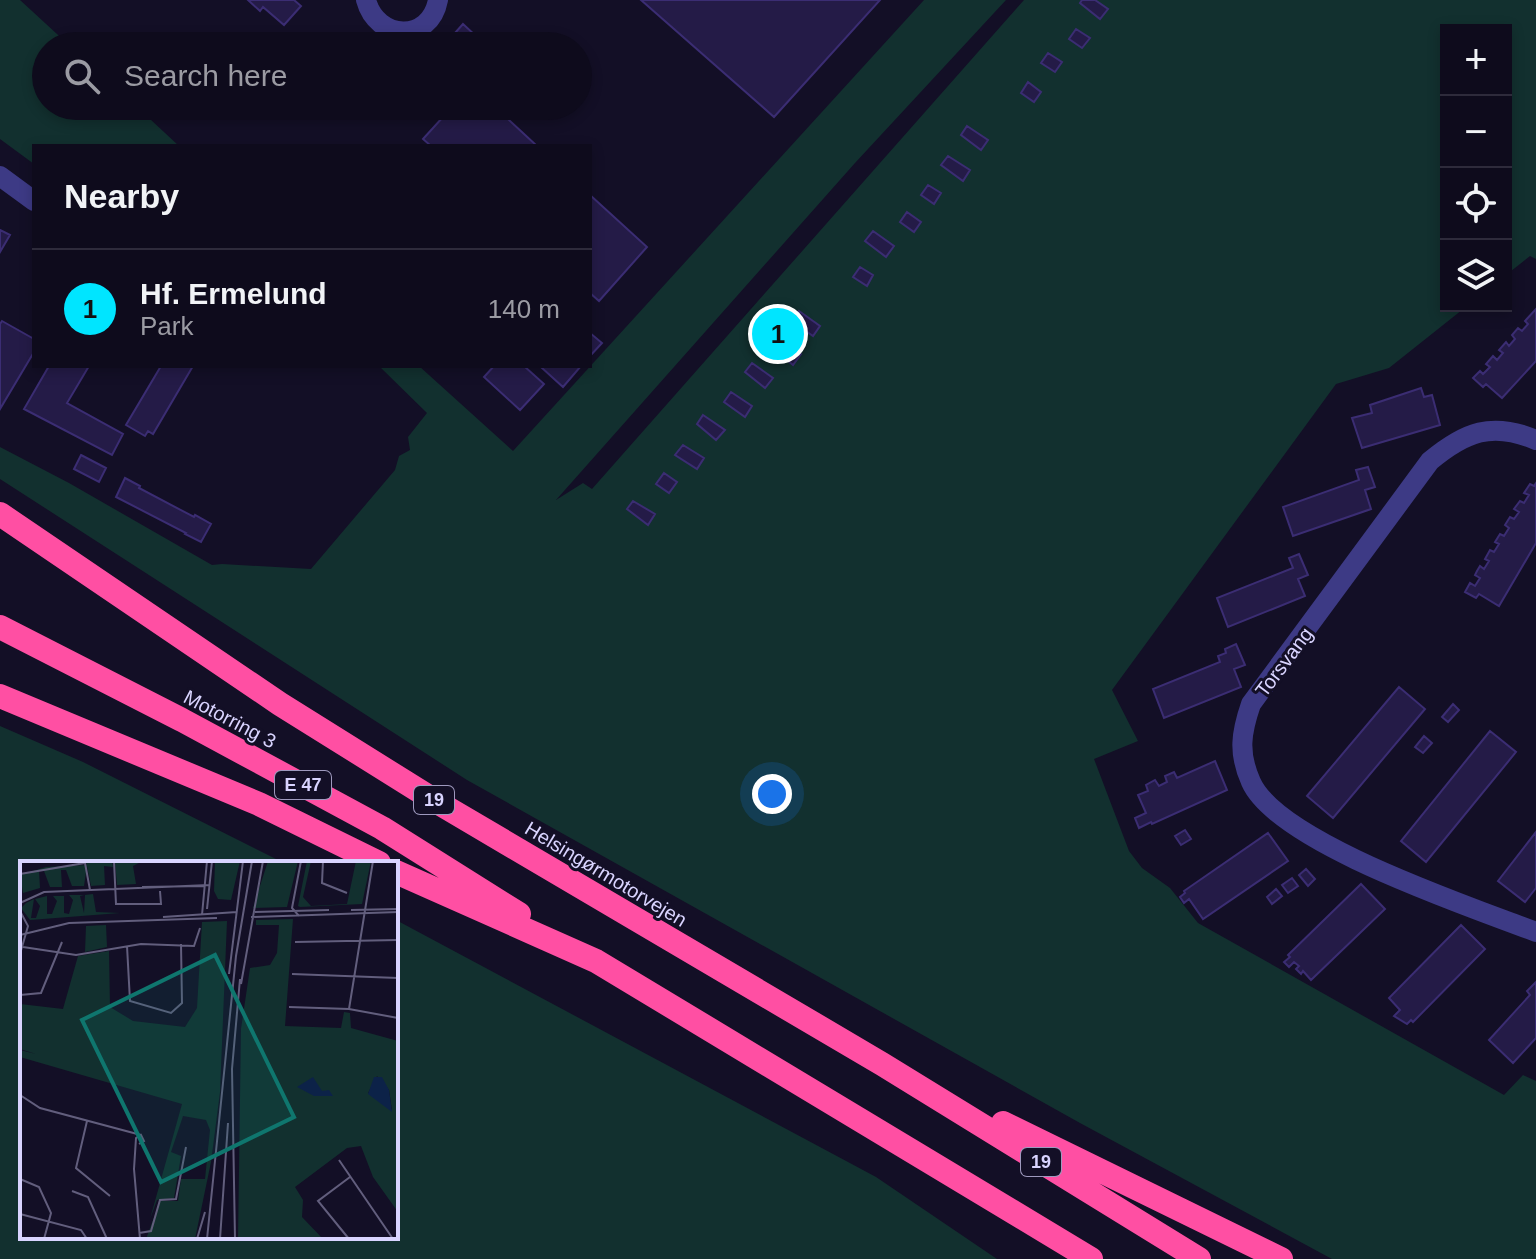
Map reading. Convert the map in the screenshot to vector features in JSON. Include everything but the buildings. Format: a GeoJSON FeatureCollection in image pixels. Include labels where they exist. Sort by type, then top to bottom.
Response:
{"type":"FeatureCollection","features":[{"type":"Feature","properties":{"kind":"highway","name":"Helsingørmotorvejen"},"geometry":{"type":"LineString","coordinates":[[0,514],[293,712],[437,802],[882,1064],[1199,1259]]}},
{"type":"Feature","properties":{"kind":"highway","name":"Motorring 3"},"geometry":{"type":"LineString","coordinates":[[0,627],[382,828],[596,961]]}},
{"type":"Feature","properties":{"kind":"highway"},"geometry":{"type":"LineString","coordinates":[[0,696],[259,804],[375,861]]}},
{"type":"Feature","properties":{"kind":"highway"},"geometry":{"type":"LineString","coordinates":[[398,873],[596,961],[1091,1259]]}},
{"type":"Feature","properties":{"kind":"highway"},"geometry":{"type":"LineString","coordinates":[[882,1064],[1281,1259]]}},
{"type":"Feature","properties":{"kind":"street"},"geometry":{"type":"LineString","coordinates":[[366,0],[376,21],[392,30],[410,31],[418,28],[448,0]]}},
{"type":"Feature","properties":{"kind":"street"},"geometry":{"type":"LineString","coordinates":[[0,176],[32,200]]}},
{"type":"Feature","properties":{"kind":"street","name":"Torsvang"},"geometry":{"type":"LineString","coordinates":[[1536,440],[1497,429],[1451,444],[1430,461],[1251,704],[1243,729],[1243,756],[1251,784],[1267,804],[1319,841],[1412,884],[1536,932]]}},
{"type":"Feature","properties":{"kind":"green space"},"geometry":{"type":"Polygon","coordinates":[[[0,0],[20,0],[55,32],[32,32],[32,120],[151,120],[177,144],[32,144],[32,163],[0,139],[0,0]]]}},
{"type":"Feature","properties":{"kind":"green space"},"geometry":{"type":"Polygon","coordinates":[[[924,0],[1006,0],[855,163],[556,500],[583,483],[592,489],[1024,0],[1536,0],[1536,259],[1530,256],[1512,270],[1512,24],[1440,24],[1440,312],[1459,312],[1389,368],[1336,384],[1112,690],[1138,741],[1094,759],[1129,851],[1142,868],[1170,888],[1198,923],[1504,1095],[1523,1075],[1536,1081],[1536,1259],[1332,1259],[1080,1123],[467,780],[0,479],[0,447],[212,565],[311,569],[395,470],[399,456],[410,450],[408,437],[427,413],[381,368],[421,368],[513,451],[589,368],[592,368],[592,364],[924,0]]]}},
{"type":"Feature","properties":{"kind":"green space"},"geometry":{"type":"Polygon","coordinates":[[[0,726],[83,762],[280,861],[20,861],[20,1239],[398,1239],[398,921],[876,1177],[997,1259],[0,1259],[0,726]]]}},
{"type":"Feature","properties":{"kind":"place","name":"Hf. Ermelund"},"geometry":{"type":"Point","coordinates":[778,334]}}]}
